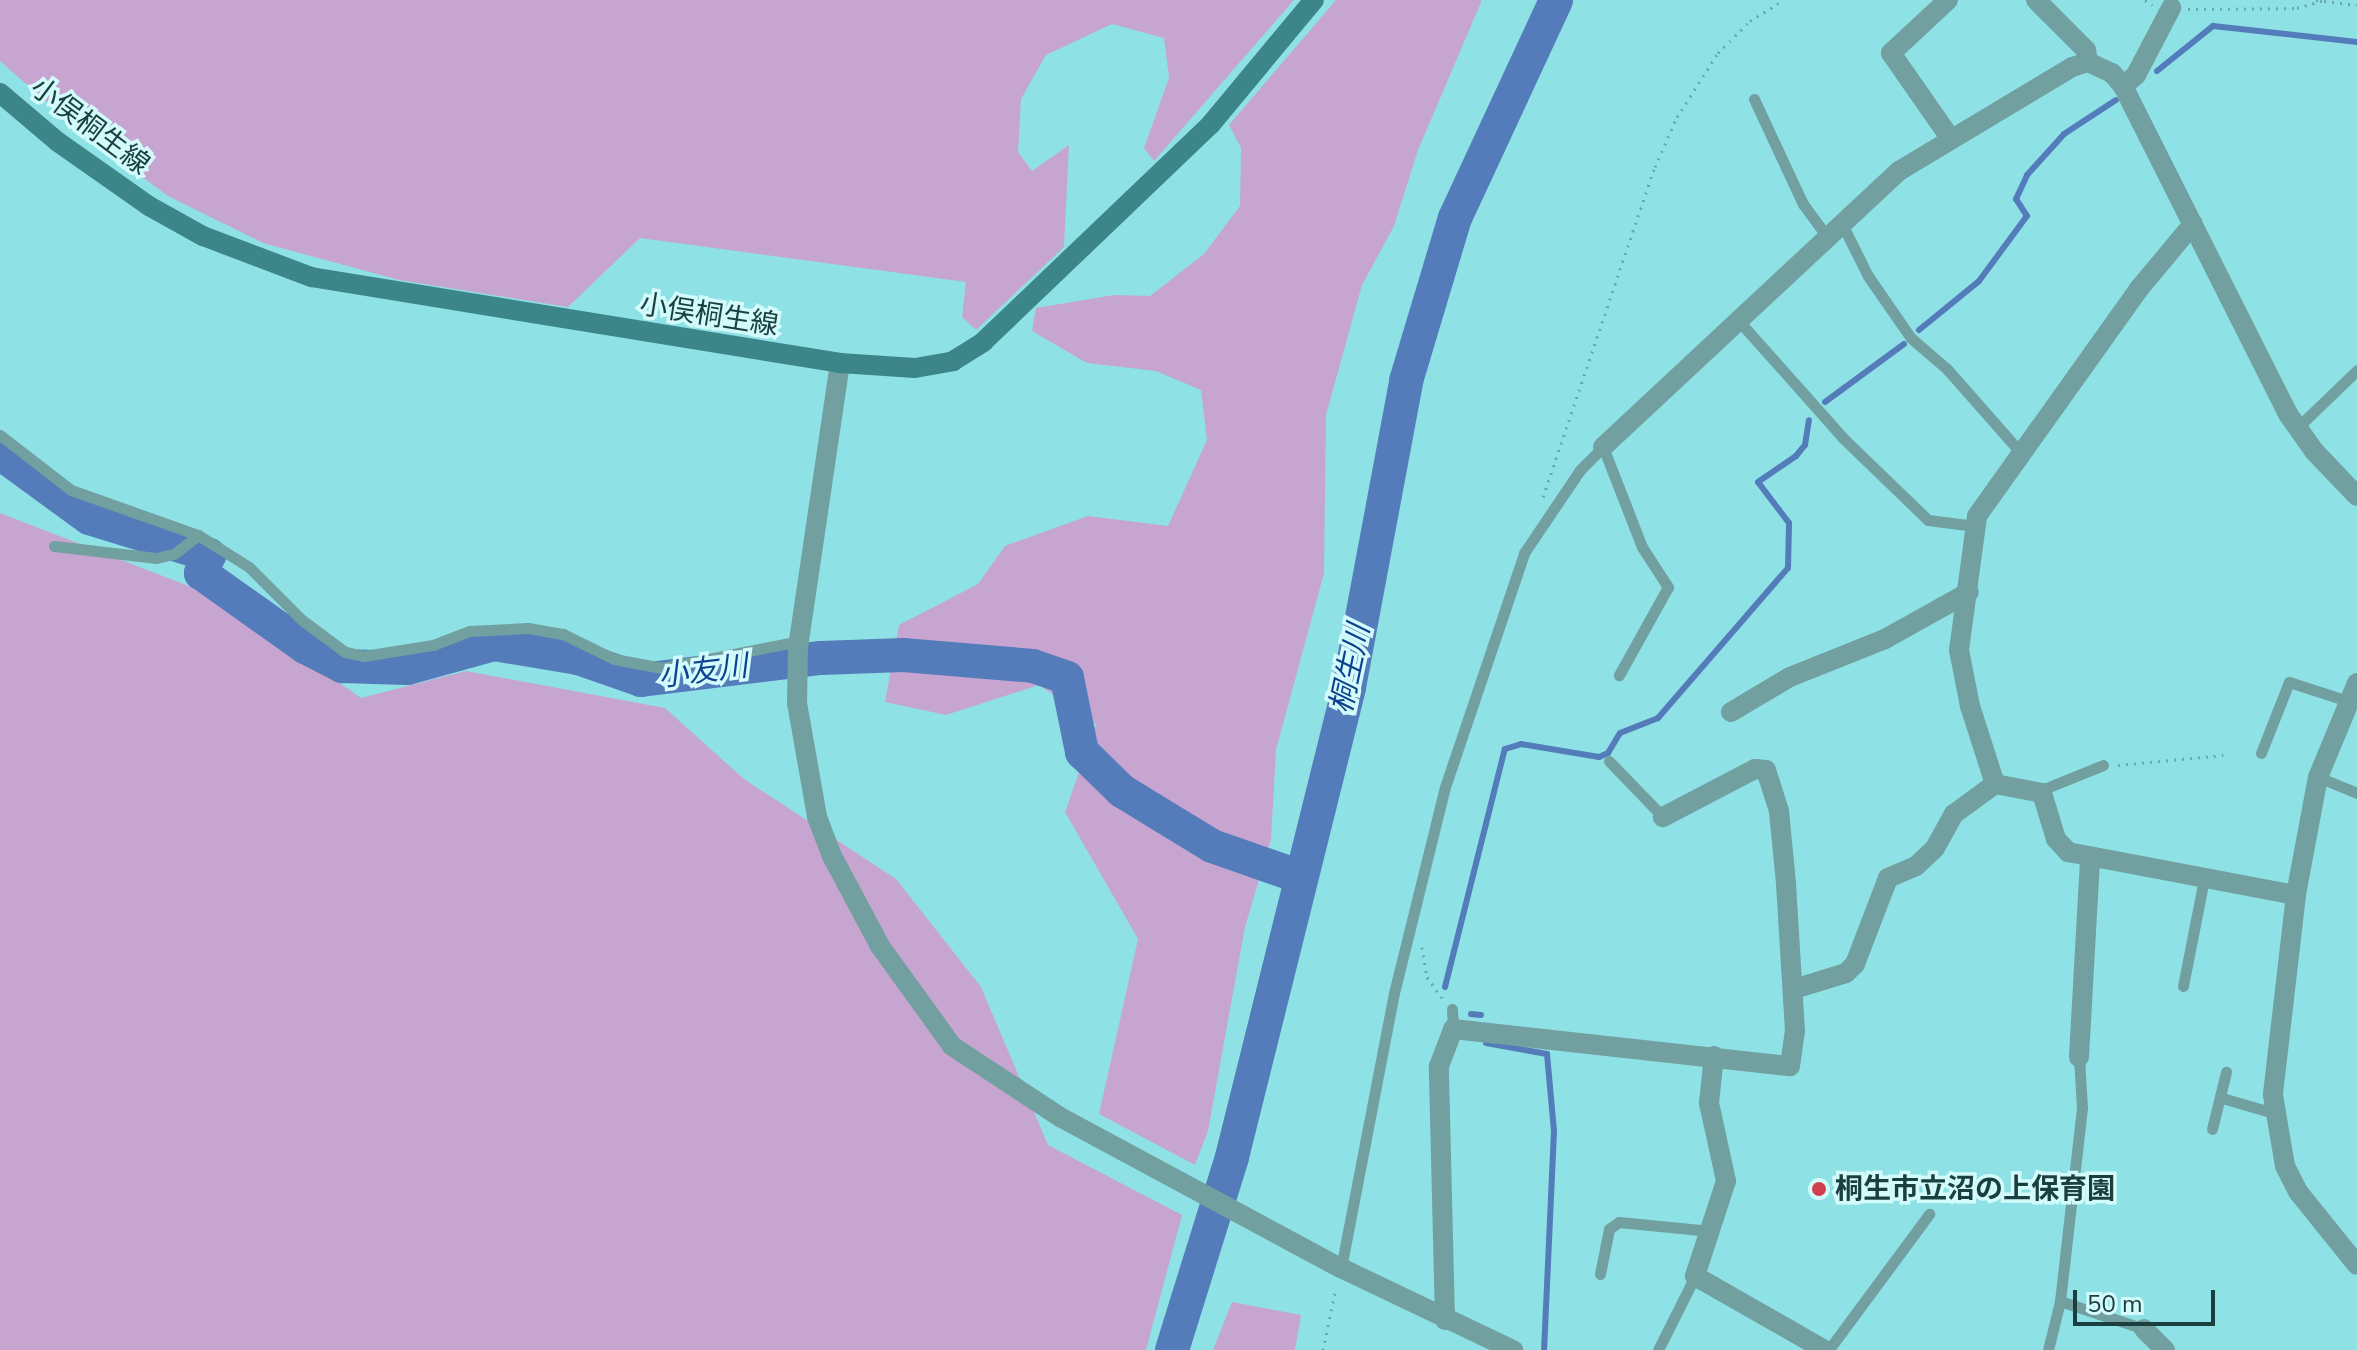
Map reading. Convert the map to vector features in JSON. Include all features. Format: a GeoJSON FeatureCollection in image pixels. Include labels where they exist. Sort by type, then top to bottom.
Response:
{"type":"FeatureCollection","features":[{"type":"Feature","properties":{"kind":"main road","name":"小俣桐生線"},"geometry":{"type":"LineString","coordinates":[[0,93],[58,142],[149,206],[203,236],[311,277],[840,363],[936,367],[983,342],[1211,124],[1314,0]]}},
{"type":"Feature","properties":{"kind":"street"},"geometry":{"type":"LineString","coordinates":[[1948,0],[1891,53],[1950,138]]}},
{"type":"Feature","properties":{"kind":"street"},"geometry":{"type":"LineString","coordinates":[[2036,0],[2086,50],[2088,62]]}},
{"type":"Feature","properties":{"kind":"street"},"geometry":{"type":"LineString","coordinates":[[2123,86],[2136,75],[2171,8]]}},
{"type":"Feature","properties":{"kind":"street"},"geometry":{"type":"LineString","coordinates":[[1603,447],[1899,171],[1950,138],[2088,62]]}},
{"type":"Feature","properties":{"kind":"street"},"geometry":{"type":"LineString","coordinates":[[2088,62],[2112,73],[2123,86],[2297,428],[2357,496]]}},
{"type":"Feature","properties":{"kind":"street"},"geometry":{"type":"LineString","coordinates":[[1995,784],[1959,650],[1969,592],[1975,526],[2138,290],[2193,224]]}},
{"type":"Feature","properties":{"kind":"street"},"geometry":{"type":"LineString","coordinates":[[840,363],[799,644],[800,738],[817,817],[850,895],[880,946],[952,1046],[1060,1117],[1337,1270],[1513,1350]]}},
{"type":"Feature","properties":{"kind":"street"},"geometry":{"type":"LineString","coordinates":[[1731,712],[1790,677],[1885,639],[1969,592]]}},
{"type":"Feature","properties":{"kind":"street"},"geometry":{"type":"LineString","coordinates":[[2353,692],[2318,777],[2296,895],[2274,1113],[2285,1166],[2299,1193],[2357,1265]]}},
{"type":"Feature","properties":{"kind":"street"},"geometry":{"type":"LineString","coordinates":[[1445,1320],[1449,1305],[1439,1066],[1453,1019],[1790,1066],[1794,989],[1779,811],[1766,770],[1755,769],[1663,817]]}},
{"type":"Feature","properties":{"kind":"street"},"geometry":{"type":"LineString","coordinates":[[1794,989],[1846,973],[1855,964],[1888,878],[1916,866],[1935,848],[1954,814],[1995,784],[2039,791],[2058,845],[2090,860],[2296,895]]}},
{"type":"Feature","properties":{"kind":"street"},"geometry":{"type":"LineString","coordinates":[[2079,1057],[2090,860]]}},
{"type":"Feature","properties":{"kind":"street"},"geometry":{"type":"LineString","coordinates":[[1714,1056],[1709,1103],[1726,1181],[1695,1276],[1823,1349]]}},
{"type":"Feature","properties":{"kind":"street"},"geometry":{"type":"LineString","coordinates":[[2144,1329],[2165,1350]]}},
{"type":"Feature","properties":{"kind":"lane"},"geometry":{"type":"LineString","coordinates":[[1754,99],[1803,204],[1835,231],[1911,338],[1947,369],[2022,454]]}},
{"type":"Feature","properties":{"kind":"lane"},"geometry":{"type":"LineString","coordinates":[[1738,320],[1843,438],[1928,520],[1975,526]]}},
{"type":"Feature","properties":{"kind":"lane"},"geometry":{"type":"LineString","coordinates":[[2297,428],[2357,370]]}},
{"type":"Feature","properties":{"kind":"lane"},"geometry":{"type":"LineString","coordinates":[[0,435],[71,490],[196,538],[268,581],[325,641],[364,656],[497,628],[563,634],[614,659],[662,668],[799,644]]}},
{"type":"Feature","properties":{"kind":"lane"},"geometry":{"type":"LineString","coordinates":[[1337,1270],[1394,993],[1445,787],[1524,553],[1580,470],[1603,447],[1642,547],[1668,587],[1619,675]]}},
{"type":"Feature","properties":{"kind":"lane"},"geometry":{"type":"LineString","coordinates":[[54,546],[140,559],[174,554],[196,538]]}},
{"type":"Feature","properties":{"kind":"lane"},"geometry":{"type":"LineString","coordinates":[[2261,753],[2289,682],[2353,692]]}},
{"type":"Feature","properties":{"kind":"lane"},"geometry":{"type":"LineString","coordinates":[[1609,761],[1663,817]]}},
{"type":"Feature","properties":{"kind":"lane"},"geometry":{"type":"LineString","coordinates":[[2039,791],[2103,765]]}},
{"type":"Feature","properties":{"kind":"lane"},"geometry":{"type":"LineString","coordinates":[[2318,777],[2357,793]]}},
{"type":"Feature","properties":{"kind":"lane"},"geometry":{"type":"LineString","coordinates":[[2183,986],[2204,879]]}},
{"type":"Feature","properties":{"kind":"lane"},"geometry":{"type":"LineString","coordinates":[[2048,1350],[2060,1301],[2082,1108],[2079,1057]]}},
{"type":"Feature","properties":{"kind":"lane"},"geometry":{"type":"LineString","coordinates":[[2212,1129],[2226,1072]]}},
{"type":"Feature","properties":{"kind":"lane"},"geometry":{"type":"LineString","coordinates":[[2222,1098],[2274,1113]]}},
{"type":"Feature","properties":{"kind":"lane"},"geometry":{"type":"LineString","coordinates":[[1823,1349],[1830,1348],[1929,1214]]}},
{"type":"Feature","properties":{"kind":"lane"},"geometry":{"type":"LineString","coordinates":[[1600,1274],[1609,1229],[1619,1222],[1712,1231]]}},
{"type":"Feature","properties":{"kind":"lane"},"geometry":{"type":"LineString","coordinates":[[1658,1350],[1695,1276]]}},
{"type":"Feature","properties":{"kind":"lane"},"geometry":{"type":"LineString","coordinates":[[2060,1301],[2144,1329]]}},
{"type":"Feature","properties":{"kind":"path"},"geometry":{"type":"LineString","coordinates":[[1538,511],[1655,167],[1677,117],[1718,53],[1750,21],[1783,0]]}},
{"type":"Feature","properties":{"kind":"path"},"geometry":{"type":"LineString","coordinates":[[2145,0],[2145,4],[2171,8],[2297,8],[2322,1]]}},
{"type":"Feature","properties":{"kind":"path"},"geometry":{"type":"LineString","coordinates":[[2316,0],[2357,5]]}},
{"type":"Feature","properties":{"kind":"path"},"geometry":{"type":"LineString","coordinates":[[2103,765],[2224,755]]}},
{"type":"Feature","properties":{"kind":"path"},"geometry":{"type":"LineString","coordinates":[[1422,935],[1427,977],[1453,1019]]}},
{"type":"Feature","properties":{"kind":"path"},"geometry":{"type":"LineString","coordinates":[[1323,1350],[1337,1270]]}},
{"type":"Feature","properties":{"kind":"shaded area"},"geometry":{"type":"Polygon","coordinates":[[[0,0],[1294,0],[1154,161],[1144,148],[1169,78],[1164,38],[1112,24],[1046,55],[1021,99],[1018,152],[1032,171],[1069,145],[1064,247],[976,330],[962,317],[966,282],[640,238],[568,307],[399,280],[263,243],[168,196],[81,132],[0,61],[0,0]]]}},
{"type":"Feature","properties":{"kind":"shaded area"},"geometry":{"type":"Polygon","coordinates":[[[1336,0],[1482,0],[1418,150],[1394,226],[1362,285],[1326,415],[1324,573],[1276,750],[1271,839],[1245,927],[1208,1131],[1195,1165],[1099,1114],[1138,939],[1065,812],[1096,724],[1039,685],[946,715],[885,702],[899,625],[978,584],[1005,546],[1088,516],[1168,526],[1207,440],[1201,390],[1156,371],[1087,363],[1032,331],[1036,308],[1114,295],[1150,296],[1204,254],[1240,206],[1241,148],[1229,125],[1336,0]]]}},
{"type":"Feature","properties":{"kind":"shaded area"},"geometry":{"type":"Polygon","coordinates":[[[0,513],[217,597],[361,698],[466,671],[665,708],[744,779],[896,879],[981,987],[1048,1145],[1182,1215],[1146,1350],[0,1350],[0,513]]]}},
{"type":"Feature","properties":{"kind":"shaded area"},"geometry":{"type":"Polygon","coordinates":[[[1232,1302],[1301,1315],[1295,1350],[1213,1350],[1232,1302]]]}},
{"type":"Feature","properties":{"kind":"waterway","name":"桐生川"},"geometry":{"type":"LineString","coordinates":[[1172,1350],[1232,1157],[1349,687],[1406,381],[1455,218],[1556,0]]}},
{"type":"Feature","properties":{"kind":"waterway"},"geometry":{"type":"LineString","coordinates":[[2157,71],[2213,26],[2357,42]]}},
{"type":"Feature","properties":{"kind":"waterway"},"geometry":{"type":"LineString","coordinates":[[1919,330],[1979,281],[2027,216],[2016,199],[2027,175],[2064,134],[2116,100]]}},
{"type":"Feature","properties":{"kind":"waterway"},"geometry":{"type":"LineString","coordinates":[[1825,402],[1904,344]]}},
{"type":"Feature","properties":{"kind":"waterway"},"geometry":{"type":"LineString","coordinates":[[1445,987],[1505,749],[1521,744],[1599,757],[1608,753],[1620,733],[1658,718],[1788,568],[1789,523],[1758,482],[1796,456],[1805,445],[1809,420]]}},
{"type":"Feature","properties":{"kind":"waterway","name":"小友川"},"geometry":{"type":"LineString","coordinates":[[0,453],[89,518],[209,555],[201,573],[305,647],[342,666],[407,668],[494,644],[578,658],[641,680],[821,658],[903,655],[1033,666],[1067,678],[1082,752],[1122,791],[1212,846],[1301,877]]}},
{"type":"Feature","properties":{"kind":"waterway"},"geometry":{"type":"LineString","coordinates":[[1471,1014],[1481,1015]]}},
{"type":"Feature","properties":{"kind":"waterway"},"geometry":{"type":"LineString","coordinates":[[1486,1043],[1547,1054],[1554,1131],[1544,1350]]}},
{"type":"Feature","properties":{"kind":"place","name":"桐生市立沼の上保育園"},"geometry":{"type":"Point","coordinates":[1819,1189]}}]}
